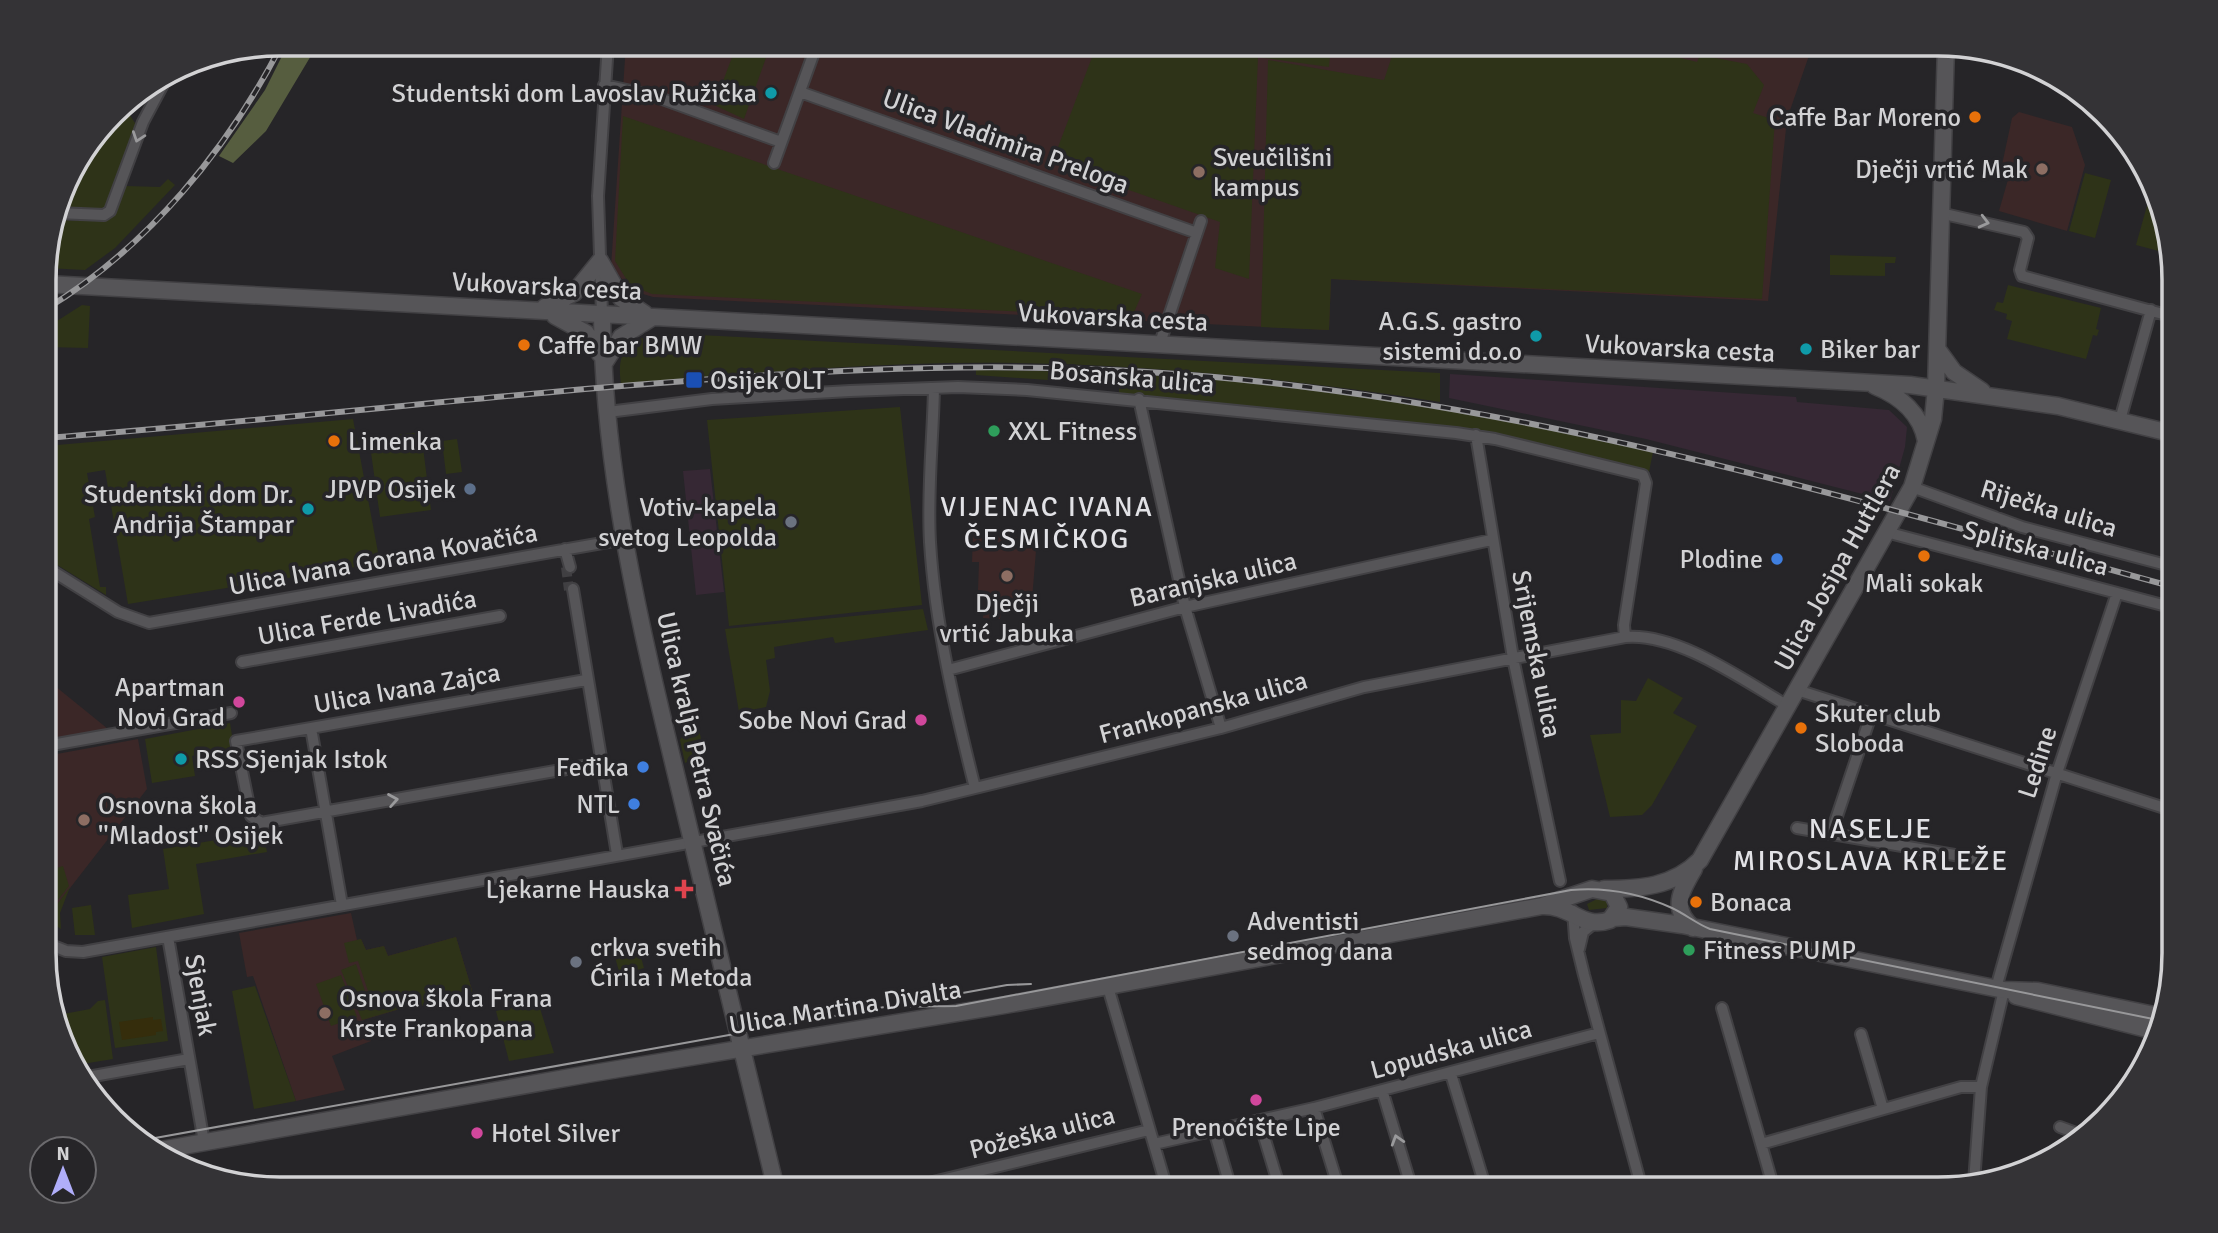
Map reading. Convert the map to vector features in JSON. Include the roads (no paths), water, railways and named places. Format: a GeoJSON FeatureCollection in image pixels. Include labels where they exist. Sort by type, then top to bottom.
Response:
{"type":"FeatureCollection","features":[{"type":"Feature","properties":{"kind":"main road","name":"Ulica Josipa Huttlera"},"geometry":{"type":"LineString","coordinates":[[1602,889],[1646,887],[1677,877],[1699,860],[1912,487],[1927,444],[1936,388],[1946,57]]}},
{"type":"Feature","properties":{"kind":"main road"},"geometry":{"type":"LineString","coordinates":[[533,310],[553,306],[575,293],[600,261],[621,298],[653,317],[621,337],[604,364]]}},
{"type":"Feature","properties":{"kind":"main road","name":"Vukovarska cesta"},"geometry":{"type":"LineString","coordinates":[[56,285],[1863,382],[1987,394],[2162,431]]}},
{"type":"Feature","properties":{"kind":"main road"},"geometry":{"type":"LineString","coordinates":[[533,310],[577,326],[594,341],[604,364]]}},
{"type":"Feature","properties":{"kind":"main road","name":"Ulica kralja Petra Svačića"},"geometry":{"type":"LineString","coordinates":[[602,314],[608,412],[625,539],[665,732],[773,1177]]}},
{"type":"Feature","properties":{"kind":"main road"},"geometry":{"type":"LineString","coordinates":[[1938,350],[1954,372],[1987,394]]}},
{"type":"Feature","properties":{"kind":"main road"},"geometry":{"type":"LineString","coordinates":[[1863,382],[1902,401],[1922,425],[1927,444]]}},
{"type":"Feature","properties":{"kind":"main road"},"geometry":{"type":"LineString","coordinates":[[1687,926],[1678,902],[1699,860]]}},
{"type":"Feature","properties":{"kind":"main road","name":"Ulica Josipa Huttlera"},"geometry":{"type":"LineString","coordinates":[[1618,908],[1646,887]]}},
{"type":"Feature","properties":{"kind":"main road"},"geometry":{"type":"LineString","coordinates":[[1618,908],[1612,892],[1602,889],[1581,893],[1573,903],[1573,911],[1583,920],[1594,923],[1618,908],[1687,926],[2000,989],[2038,991],[2153,1015]]}},
{"type":"Feature","properties":{"kind":"main road","name":"Ulica Martina Divalta"},"geometry":{"type":"LineString","coordinates":[[170,1148],[1108,986],[1547,904],[1581,893]]}},
{"type":"Feature","properties":{"kind":"main road","name":"Ulica Martina Divalta"},"geometry":{"type":"LineString","coordinates":[[1547,904],[1573,911]]}},
{"type":"Feature","properties":{"kind":"main road"},"geometry":{"type":"LineString","coordinates":[[2000,989],[2025,999],[2148,1029]]}},
{"type":"Feature","properties":{"kind":"street"},"geometry":{"type":"LineString","coordinates":[[602,314],[598,196],[607,56]]}},
{"type":"Feature","properties":{"kind":"street"},"geometry":{"type":"LineString","coordinates":[[774,163],[813,56]]}},
{"type":"Feature","properties":{"kind":"street"},"geometry":{"type":"LineString","coordinates":[[604,85],[654,96],[781,142]]}},
{"type":"Feature","properties":{"kind":"street"},"geometry":{"type":"LineString","coordinates":[[66,213],[104,215],[110,211],[143,122],[159,92]]}},
{"type":"Feature","properties":{"kind":"street","name":"Ulica Vladimira Preloga"},"geometry":{"type":"LineString","coordinates":[[800,92],[1197,233]]}},
{"type":"Feature","properties":{"kind":"street"},"geometry":{"type":"LineString","coordinates":[[1940,214],[2027,235],[2020,270],[2022,276],[2162,313]]}},
{"type":"Feature","properties":{"kind":"street"},"geometry":{"type":"LineString","coordinates":[[1160,344],[1201,221]]}},
{"type":"Feature","properties":{"kind":"street"},"geometry":{"type":"LineString","coordinates":[[2120,420],[2151,310]]}},
{"type":"Feature","properties":{"kind":"street"},"geometry":{"type":"LineString","coordinates":[[934,388],[929,529],[948,670],[975,788]]}},
{"type":"Feature","properties":{"kind":"street","name":"Bosanska ulica"},"geometry":{"type":"LineString","coordinates":[[608,412],[747,397],[934,388],[1005,389],[1139,399],[1476,435],[1637,473],[1645,479],[1623,625],[1625,637]]}},
{"type":"Feature","properties":{"kind":"street"},"geometry":{"type":"LineString","coordinates":[[1139,399],[1185,607],[1221,728]]}},
{"type":"Feature","properties":{"kind":"street","name":"Srijemska ulica"},"geometry":{"type":"LineString","coordinates":[[1476,435],[1491,540],[1513,658],[1560,881]]}},
{"type":"Feature","properties":{"kind":"street","name":"Riječka ulica"},"geometry":{"type":"LineString","coordinates":[[1912,487],[2022,527],[2162,564]]}},
{"type":"Feature","properties":{"kind":"street","name":"Splitska ulica"},"geometry":{"type":"LineString","coordinates":[[1886,532],[2162,605]]}},
{"type":"Feature","properties":{"kind":"street","name":"Ulica Ivana Gorana Kovačića"},"geometry":{"type":"LineString","coordinates":[[56,574],[125,615],[149,623],[625,539]]}},
{"type":"Feature","properties":{"kind":"street","name":"Baranjska ulica"},"geometry":{"type":"LineString","coordinates":[[948,670],[1185,607],[1491,540]]}},
{"type":"Feature","properties":{"kind":"street"},"geometry":{"type":"LineString","coordinates":[[565,550],[568,565]]}},
{"type":"Feature","properties":{"kind":"street"},"geometry":{"type":"LineString","coordinates":[[572,592],[617,854]]}},
{"type":"Feature","properties":{"kind":"street","name":"Ledine"},"geometry":{"type":"LineString","coordinates":[[1975,1174],[1981,1087],[2000,989],[2057,773],[2117,593]]}},
{"type":"Feature","properties":{"kind":"street","name":"Ulica Ferde Livadića"},"geometry":{"type":"LineString","coordinates":[[242,662],[500,616]]}},
{"type":"Feature","properties":{"kind":"street","name":"Frankopanska ulica"},"geometry":{"type":"LineString","coordinates":[[168,937],[922,801],[1221,728],[1364,687],[1625,637],[1648,637],[1677,646],[1788,706]]}},
{"type":"Feature","properties":{"kind":"street","name":"Ulica Ivana Zajca"},"geometry":{"type":"LineString","coordinates":[[326,812],[261,823],[252,820],[236,741],[586,680]]}},
{"type":"Feature","properties":{"kind":"street"},"geometry":{"type":"LineString","coordinates":[[1797,690],[2162,807]]}},
{"type":"Feature","properties":{"kind":"street"},"geometry":{"type":"LineString","coordinates":[[56,744],[231,713]]}},
{"type":"Feature","properties":{"kind":"street"},"geometry":{"type":"LineString","coordinates":[[1832,834],[1871,715]]}},
{"type":"Feature","properties":{"kind":"street"},"geometry":{"type":"LineString","coordinates":[[311,727],[342,905]]}},
{"type":"Feature","properties":{"kind":"street"},"geometry":{"type":"LineString","coordinates":[[326,812],[600,763]]}},
{"type":"Feature","properties":{"kind":"street"},"geometry":{"type":"LineString","coordinates":[[1797,828],[1972,858]]}},
{"type":"Feature","properties":{"kind":"street"},"geometry":{"type":"LineString","coordinates":[[1547,904],[1560,881],[1581,893]]}},
{"type":"Feature","properties":{"kind":"street"},"geometry":{"type":"LineString","coordinates":[[1573,911],[1579,952],[1599,1033],[1639,1177]]}},
{"type":"Feature","properties":{"kind":"street"},"geometry":{"type":"LineString","coordinates":[[1579,952],[1583,932],[1594,923]]}},
{"type":"Feature","properties":{"kind":"street","name":"Sjenjak"},"geometry":{"type":"LineString","coordinates":[[56,947],[66,951],[83,952],[168,937],[204,1142]]}},
{"type":"Feature","properties":{"kind":"street"},"geometry":{"type":"LineString","coordinates":[[1108,986],[1164,1177]]}},
{"type":"Feature","properties":{"kind":"street"},"geometry":{"type":"LineString","coordinates":[[1722,1008],[1770,1177]]}},
{"type":"Feature","properties":{"kind":"street","name":"Lopudska ulica"},"geometry":{"type":"LineString","coordinates":[[1154,1144],[1451,1074],[1599,1033]]}},
{"type":"Feature","properties":{"kind":"street"},"geometry":{"type":"LineString","coordinates":[[1861,1034],[1883,1109]]}},
{"type":"Feature","properties":{"kind":"street","name":"Sjenjak"},"geometry":{"type":"LineString","coordinates":[[93,1076],[189,1059]]}},
{"type":"Feature","properties":{"kind":"street"},"geometry":{"type":"LineString","coordinates":[[1451,1074],[1482,1177]]}},
{"type":"Feature","properties":{"kind":"street"},"geometry":{"type":"LineString","coordinates":[[1761,1144],[1961,1087],[1981,1087]]}},
{"type":"Feature","properties":{"kind":"street"},"geometry":{"type":"LineString","coordinates":[[1382,1090],[1408,1177]]}},
{"type":"Feature","properties":{"kind":"street"},"geometry":{"type":"LineString","coordinates":[[1314,1108],[1335,1177]]}},
{"type":"Feature","properties":{"kind":"street"},"geometry":{"type":"LineString","coordinates":[[1259,1120],[1276,1177]]}},
{"type":"Feature","properties":{"kind":"street"},"geometry":{"type":"LineString","coordinates":[[2060,1128],[2073,1132]]}},
{"type":"Feature","properties":{"kind":"street","name":"Požeška ulica"},"geometry":{"type":"LineString","coordinates":[[954,1177],[1149,1130]]}},
{"type":"Feature","properties":{"kind":"street"},"geometry":{"type":"LineString","coordinates":[[1214,1130],[1228,1177]]}},
{"type":"Feature","properties":{"kind":"tunnel"},"geometry":{"type":"LineString","coordinates":[[566,567],[569,590]]}},
{"type":"Feature","properties":{"kind":"tram line"},"geometry":{"type":"LineString","coordinates":[[894,1007],[956,1006],[1584,889],[1648,899],[1672,908],[1710,929],[2152,1019]]}},
{"type":"Feature","properties":{"kind":"tram line"},"geometry":{"type":"LineString","coordinates":[[155,1138],[1007,985],[1031,984]]}},
{"type":"Feature","properties":{"kind":"railway"},"geometry":{"type":"LineString","coordinates":[[56,302],[118,256],[182,193],[237,121],[275,56]]}},
{"type":"Feature","properties":{"kind":"railway"},"geometry":{"type":"LineString","coordinates":[[56,437],[585,389],[796,373],[1006,367],[1147,372],[1278,383],[1538,425],[1793,484],[2162,584]]}},
{"type":"Feature","properties":{"kind":"place","name":"Studentski dom Lavoslav Ružička"},"geometry":{"type":"Point","coordinates":[771,93]}},
{"type":"Feature","properties":{"kind":"place","name":"Caffe Bar Moreno"},"geometry":{"type":"Point","coordinates":[1975,117]}},
{"type":"Feature","properties":{"kind":"place","name":"Dječji vrtić Mak"},"geometry":{"type":"Point","coordinates":[2042,169]}},
{"type":"Feature","properties":{"kind":"place","name":"Sveučilišni kampus"},"geometry":{"type":"Point","coordinates":[1199,172]}},
{"type":"Feature","properties":{"kind":"place","name":"A.G.S. gastro sistemi d.o.o"},"geometry":{"type":"Point","coordinates":[1536,336]}},
{"type":"Feature","properties":{"kind":"place","name":"Caffe bar BMW"},"geometry":{"type":"Point","coordinates":[524,345]}},
{"type":"Feature","properties":{"kind":"place","name":"Biker bar"},"geometry":{"type":"Point","coordinates":[1806,349]}},
{"type":"Feature","properties":{"kind":"place","name":"Osijek OLT"},"geometry":{"type":"Point","coordinates":[694,380]}},
{"type":"Feature","properties":{"kind":"place","name":"XXL Fitness"},"geometry":{"type":"Point","coordinates":[994,431]}},
{"type":"Feature","properties":{"kind":"place","name":"Limenka"},"geometry":{"type":"Point","coordinates":[334,441]}},
{"type":"Feature","properties":{"kind":"place","name":"JPVP Osijek"},"geometry":{"type":"Point","coordinates":[470,489]}},
{"type":"Feature","properties":{"kind":"place","name":"Studentski dom Dr. Andrija Štampar"},"geometry":{"type":"Point","coordinates":[308,509]}},
{"type":"Feature","properties":{"kind":"place","name":"Votiv-kapela svetog Leopolda"},"geometry":{"type":"Point","coordinates":[791,522]}},
{"type":"Feature","properties":{"kind":"place","name":"Mali sokak"},"geometry":{"type":"Point","coordinates":[1924,556]}},
{"type":"Feature","properties":{"kind":"place","name":"Plodine"},"geometry":{"type":"Point","coordinates":[1777,559]}},
{"type":"Feature","properties":{"kind":"place","name":"Dječji vrtić Jabuka"},"geometry":{"type":"Point","coordinates":[1007,576]}},
{"type":"Feature","properties":{"kind":"place","name":"Apartman Novi Grad"},"geometry":{"type":"Point","coordinates":[239,702]}},
{"type":"Feature","properties":{"kind":"place","name":"Sobe Novi Grad"},"geometry":{"type":"Point","coordinates":[921,720]}},
{"type":"Feature","properties":{"kind":"place","name":"Skuter club Sloboda"},"geometry":{"type":"Point","coordinates":[1801,728]}},
{"type":"Feature","properties":{"kind":"place","name":"RSS Sjenjak Istok"},"geometry":{"type":"Point","coordinates":[181,759]}},
{"type":"Feature","properties":{"kind":"place","name":"Feđika"},"geometry":{"type":"Point","coordinates":[643,767]}},
{"type":"Feature","properties":{"kind":"place","name":"NTL"},"geometry":{"type":"Point","coordinates":[634,804]}},
{"type":"Feature","properties":{"kind":"place","name":"Osnovna škola ''Mladost'' Osijek"},"geometry":{"type":"Point","coordinates":[84,820]}},
{"type":"Feature","properties":{"kind":"place","name":"Ljekarne Hauska"},"geometry":{"type":"Point","coordinates":[684,889]}},
{"type":"Feature","properties":{"kind":"place","name":"Bonaca"},"geometry":{"type":"Point","coordinates":[1696,902]}},
{"type":"Feature","properties":{"kind":"place","name":"Adventisti sedmog dana"},"geometry":{"type":"Point","coordinates":[1233,936]}},
{"type":"Feature","properties":{"kind":"place","name":"Fitness PUMP"},"geometry":{"type":"Point","coordinates":[1689,950]}},
{"type":"Feature","properties":{"kind":"place","name":"crkva svetih Ćirila i Metoda"},"geometry":{"type":"Point","coordinates":[576,962]}},
{"type":"Feature","properties":{"kind":"place","name":"Osnova škola Frana Krste Frankopana"},"geometry":{"type":"Point","coordinates":[325,1013]}},
{"type":"Feature","properties":{"kind":"place","name":"Prenoćište Lipe"},"geometry":{"type":"Point","coordinates":[1256,1100]}},
{"type":"Feature","properties":{"kind":"place","name":"Hotel Silver"},"geometry":{"type":"Point","coordinates":[477,1133]}},
{"type":"Feature","properties":{"kind":"district","name":"VIJENAC IVANA ČESMIČKOG"},"geometry":{"type":"Point","coordinates":[1047,522]}},
{"type":"Feature","properties":{"kind":"district","name":"NASELJE MIROSLAVA KRLEŽE"},"geometry":{"type":"Point","coordinates":[1871,844]}}]}
